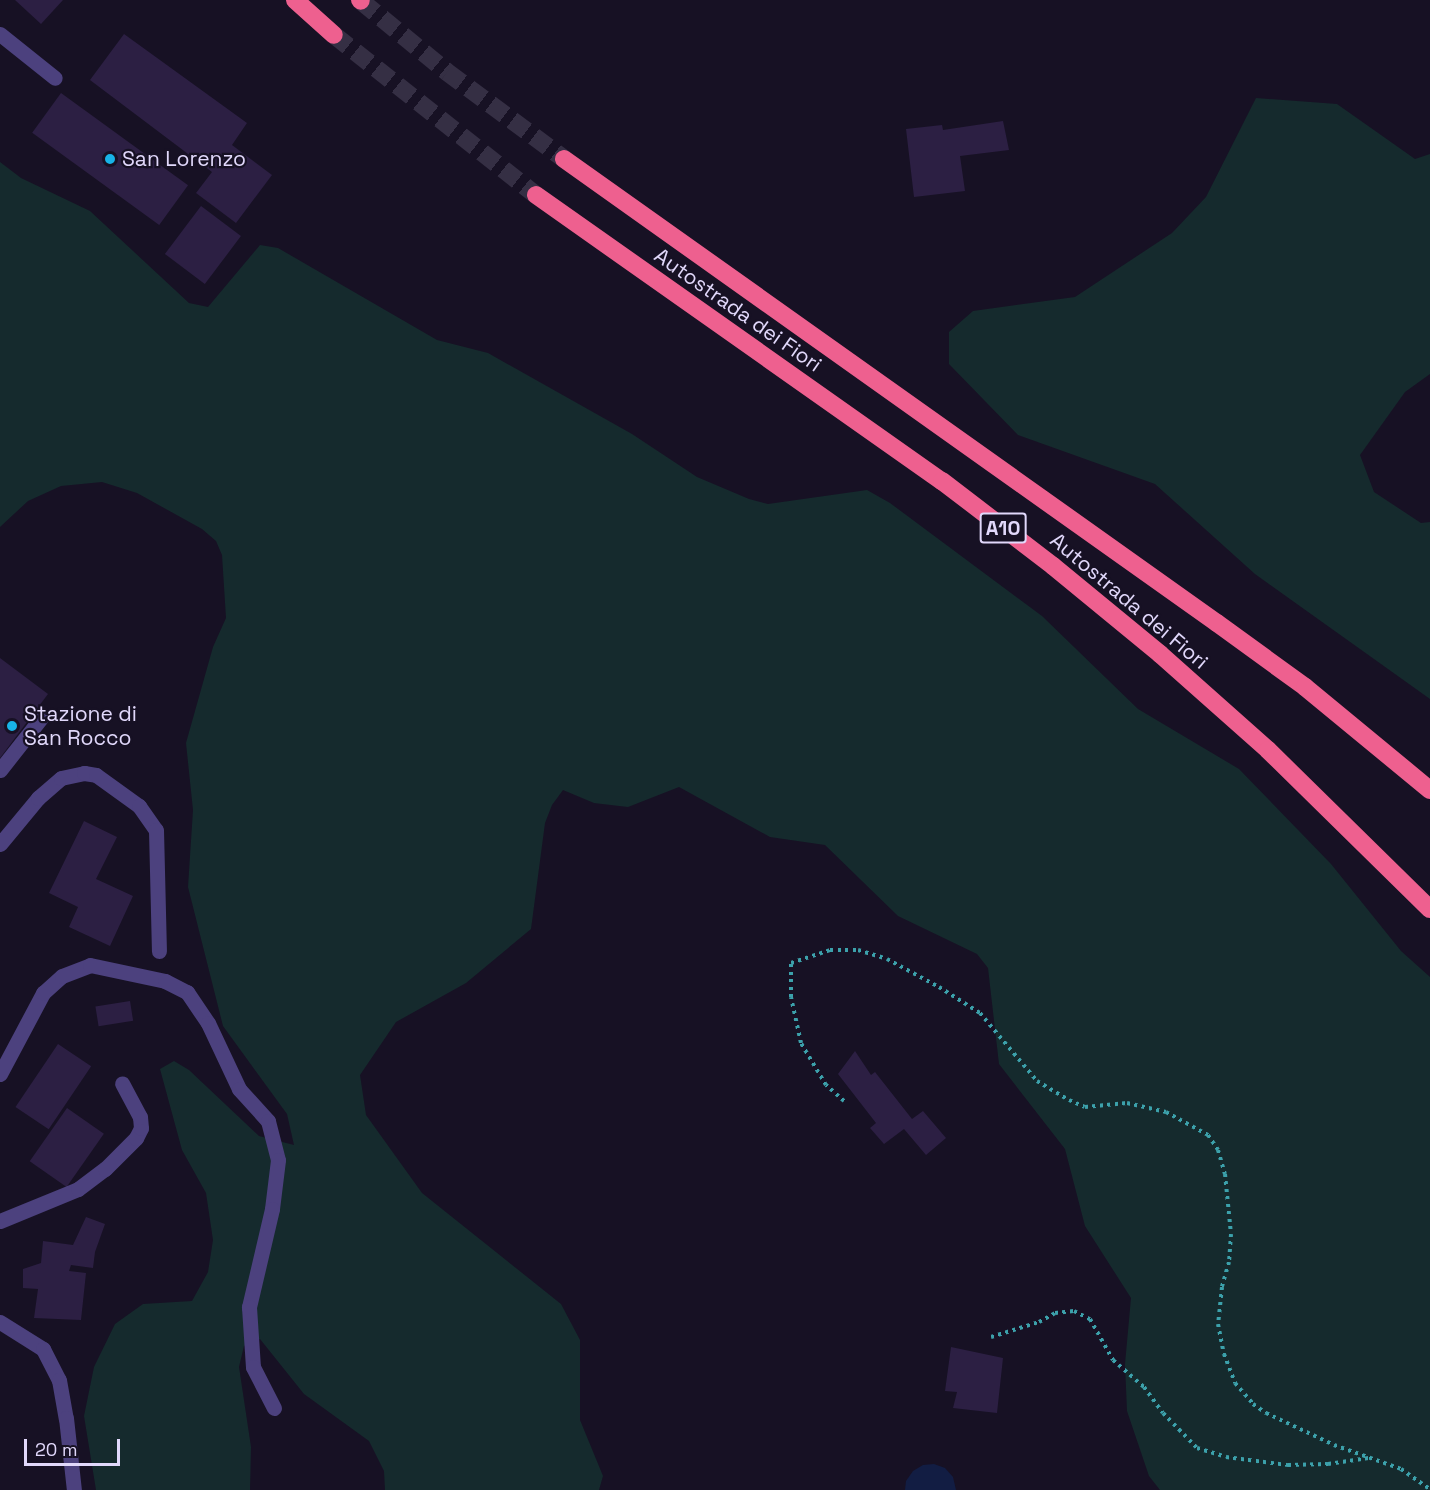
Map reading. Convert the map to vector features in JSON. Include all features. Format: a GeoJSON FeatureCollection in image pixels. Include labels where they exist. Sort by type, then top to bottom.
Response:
{"type":"FeatureCollection","features":[{"type":"Feature","properties":{"kind":"highway"},"geometry":{"type":"LineString","coordinates":[[295,0],[334,35]]}},
{"type":"Feature","properties":{"kind":"highway","name":"Autostrada dei Fiori"},"geometry":{"type":"LineString","coordinates":[[564,159],[1226,629],[1305,687],[1430,789]]}},
{"type":"Feature","properties":{"kind":"highway","name":"Autostrada dei Fiori"},"geometry":{"type":"LineString","coordinates":[[536,195],[942,481],[1053,566],[1160,654],[1259,743],[1430,909]]}},
{"type":"Feature","properties":{"kind":"street"},"geometry":{"type":"LineString","coordinates":[[0,34],[55,78]]}},
{"type":"Feature","properties":{"kind":"street"},"geometry":{"type":"LineString","coordinates":[[0,770],[41,718]]}},
{"type":"Feature","properties":{"kind":"street"},"geometry":{"type":"LineString","coordinates":[[0,844],[38,798],[61,778],[84,773],[96,775],[139,806],[156,830],[159,951]]}},
{"type":"Feature","properties":{"kind":"street"},"geometry":{"type":"LineString","coordinates":[[0,1074],[43,993],[62,976],[90,965],[165,981],[187,992],[208,1023],[239,1089],[268,1121],[278,1160],[272,1209],[249,1307],[253,1367],[274,1408]]}},
{"type":"Feature","properties":{"kind":"street"},"geometry":{"type":"LineString","coordinates":[[0,1221],[78,1189],[105,1168],[136,1138],[141,1128],[140,1117],[122,1083]]}},
{"type":"Feature","properties":{"kind":"street"},"geometry":{"type":"LineString","coordinates":[[0,1322],[43,1349],[59,1380],[66,1418],[74,1490]]}},
{"type":"Feature","properties":{"kind":"path"},"geometry":{"type":"LineString","coordinates":[[844,1101],[826,1085],[801,1043],[791,997],[791,963],[830,950],[858,950],[887,959],[939,987],[980,1014],[1037,1081],[1069,1100],[1085,1107],[1127,1103],[1166,1112],[1208,1135],[1218,1150],[1225,1174],[1231,1234],[1229,1262],[1222,1287],[1218,1324],[1224,1354],[1235,1383],[1253,1404],[1266,1413],[1334,1445],[1401,1469],[1430,1489]]}},
{"type":"Feature","properties":{"kind":"path"},"geometry":{"type":"LineString","coordinates":[[991,1337],[1039,1322],[1055,1313],[1074,1311],[1090,1319],[1113,1360],[1143,1387],[1163,1413],[1197,1448],[1245,1461],[1288,1465],[1328,1464],[1370,1458]]}},
{"type":"Feature","properties":{"kind":"green space"},"geometry":{"type":"Polygon","coordinates":[[[1256,98],[1337,104],[1415,159],[1430,154],[1430,374],[1405,392],[1360,455],[1374,492],[1421,523],[1430,522],[1430,699],[1255,574],[1155,484],[1018,435],[949,364],[949,332],[973,311],[1075,297],[1172,233],[1206,197],[1256,98]]]}},
{"type":"Feature","properties":{"kind":"green space"},"geometry":{"type":"Polygon","coordinates":[[[0,162],[21,178],[90,211],[189,303],[208,307],[260,245],[278,248],[437,340],[488,353],[632,434],[697,477],[749,499],[768,504],[867,490],[890,503],[1042,616],[1138,709],[1239,769],[1331,864],[1401,951],[1430,977],[1430,1490],[1160,1490],[1149,1476],[1127,1411],[1125,1364],[1131,1298],[1085,1226],[1065,1149],[999,1064],[988,968],[977,954],[898,916],[825,845],[770,837],[679,787],[628,807],[594,803],[563,790],[552,805],[545,823],[531,929],[466,983],[396,1022],[360,1075],[366,1115],[422,1193],[561,1304],[580,1340],[580,1420],[603,1476],[599,1490],[385,1490],[384,1471],[369,1441],[304,1394],[260,1339],[244,1346],[239,1367],[251,1447],[250,1490],[96,1490],[84,1416],[94,1367],[115,1324],[143,1304],[192,1301],[208,1272],[213,1240],[206,1193],[182,1150],[160,1069],[174,1061],[189,1070],[259,1136],[294,1145],[287,1114],[223,1026],[188,887],[193,810],[186,743],[213,647],[226,618],[222,555],[216,541],[202,529],[137,493],[102,482],[61,486],[28,501],[0,527],[0,162]]]}},
{"type":"Feature","properties":{"kind":"water"},"geometry":{"type":"Polygon","coordinates":[[[934,1464],[945,1468],[953,1477],[956,1490],[905,1490],[906,1481],[913,1471],[923,1465],[934,1464]]]}},
{"type":"Feature","properties":{"kind":"building"},"geometry":{"type":"Polygon","coordinates":[[[15,0],[63,0],[41,24],[15,0]]]}},
{"type":"Feature","properties":{"kind":"building"},"geometry":{"type":"Polygon","coordinates":[[[124,34],[247,123],[232,145],[272,175],[236,223],[196,193],[212,172],[90,80],[124,34]]]}},
{"type":"Feature","properties":{"kind":"building","name":"San Lorenzo"},"geometry":{"type":"Polygon","coordinates":[[[61,93],[188,185],[159,225],[32,133],[61,93]]]}},
{"type":"Feature","properties":{"kind":"building"},"geometry":{"type":"Polygon","coordinates":[[[1003,121],[1009,150],[960,156],[965,191],[914,197],[906,129],[942,125],[943,130],[1003,121]]]}},
{"type":"Feature","properties":{"kind":"building"},"geometry":{"type":"Polygon","coordinates":[[[201,206],[241,236],[205,284],[165,254],[201,206]]]}},
{"type":"Feature","properties":{"kind":"building","name":"Stazione di San Rocco"},"geometry":{"type":"Polygon","coordinates":[[[0,658],[48,694],[0,758],[0,658]]]}},
{"type":"Feature","properties":{"kind":"building"},"geometry":{"type":"Polygon","coordinates":[[[84,821],[117,837],[96,879],[133,896],[110,946],[69,927],[78,907],[49,893],[84,821]]]}},
{"type":"Feature","properties":{"kind":"building"},"geometry":{"type":"Polygon","coordinates":[[[130,1001],[133,1021],[99,1026],[95,1006],[130,1001]]]}},
{"type":"Feature","properties":{"kind":"building"},"geometry":{"type":"Polygon","coordinates":[[[58,1044],[91,1066],[49,1129],[16,1107],[58,1044]]]}},
{"type":"Feature","properties":{"kind":"building"},"geometry":{"type":"Polygon","coordinates":[[[855,1051],[871,1075],[875,1072],[912,1119],[923,1111],[946,1138],[926,1155],[904,1129],[884,1144],[870,1128],[876,1123],[838,1074],[855,1051]]]}},
{"type":"Feature","properties":{"kind":"building"},"geometry":{"type":"Polygon","coordinates":[[[67,1108],[104,1134],[67,1187],[30,1161],[67,1108]]]}},
{"type":"Feature","properties":{"kind":"building"},"geometry":{"type":"Polygon","coordinates":[[[86,1217],[105,1224],[95,1252],[93,1268],[71,1265],[69,1271],[86,1273],[81,1320],[34,1318],[38,1289],[23,1288],[23,1269],[41,1263],[43,1241],[73,1245],[86,1217]]]}},
{"type":"Feature","properties":{"kind":"building"},"geometry":{"type":"Polygon","coordinates":[[[951,1347],[1003,1358],[997,1413],[953,1408],[957,1392],[945,1391],[951,1347]]]}},
{"type":"Feature","properties":{"kind":"tunnel"},"geometry":{"type":"LineString","coordinates":[[361,1],[447,72],[564,159]]}},
{"type":"Feature","properties":{"kind":"tunnel"},"geometry":{"type":"LineString","coordinates":[[334,35],[536,195]]}},
{"type":"Feature","properties":{"kind":"place","name":"San Lorenzo"},"geometry":{"type":"Point","coordinates":[110,159]}},
{"type":"Feature","properties":{"kind":"place","name":"Stazione di San Rocco"},"geometry":{"type":"Point","coordinates":[12,726]}}]}
